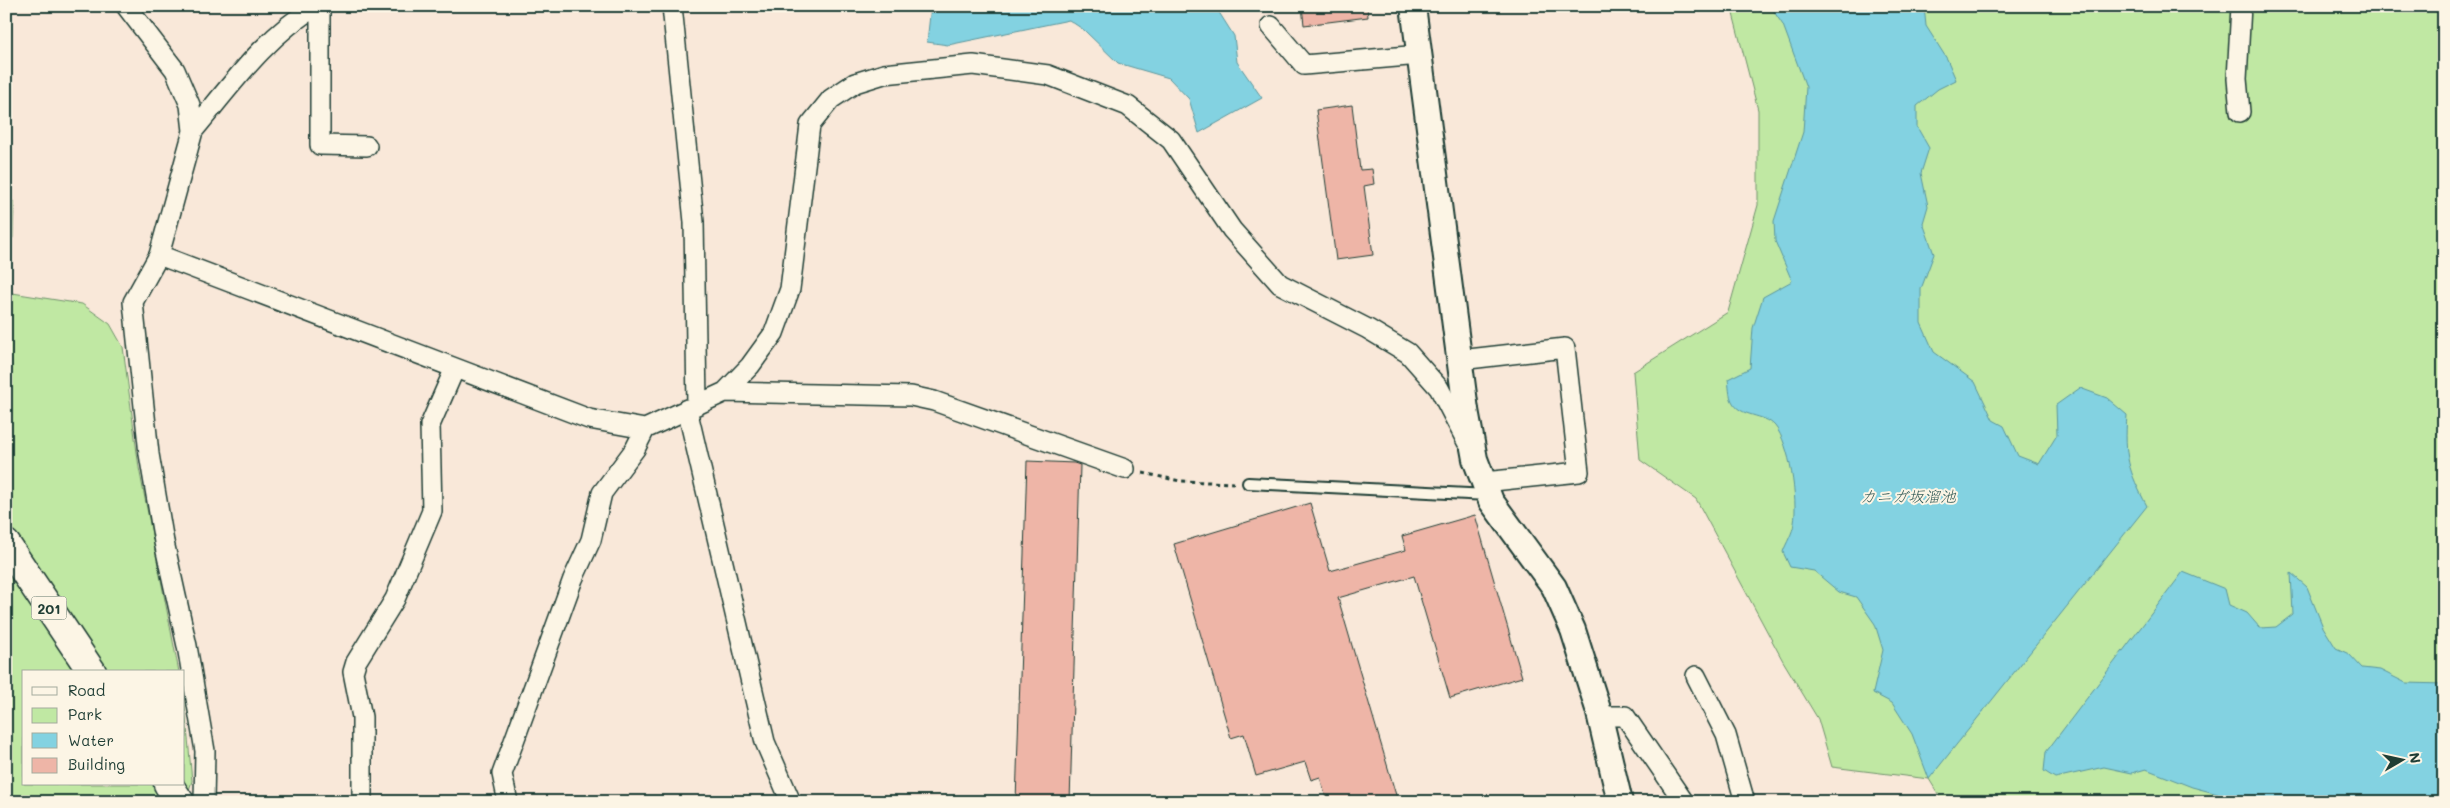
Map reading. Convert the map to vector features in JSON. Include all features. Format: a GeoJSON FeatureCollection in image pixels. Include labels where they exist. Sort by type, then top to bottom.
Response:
{"type":"FeatureCollection","features":[{"type":"Feature","properties":{"kind":"highway","name":"201"},"geometry":{"type":"LineString","coordinates":[[6,544],[91,670]]}},
{"type":"Feature","properties":{"kind":"street"},"geometry":{"type":"LineString","coordinates":[[126,6],[175,70],[190,105],[193,131],[159,255],[133,302],[151,464],[164,542],[197,692],[206,751],[204,802]]}},
{"type":"Feature","properties":{"kind":"street"},"geometry":{"type":"LineString","coordinates":[[193,131],[258,53],[299,16],[318,6],[320,145],[367,146]]}},
{"type":"Feature","properties":{"kind":"street"},"geometry":{"type":"LineString","coordinates":[[672,6],[694,222],[692,406],[764,742],[792,802]]}},
{"type":"Feature","properties":{"kind":"street"},"geometry":{"type":"LineString","coordinates":[[1413,6],[1466,410],[1475,459]]}},
{"type":"Feature","properties":{"kind":"street"},"geometry":{"type":"LineString","coordinates":[[2240,112],[2237,79],[2241,6]]}},
{"type":"Feature","properties":{"kind":"street"},"geometry":{"type":"LineString","coordinates":[[1271,26],[1304,65],[1420,55]]}},
{"type":"Feature","properties":{"kind":"street"},"geometry":{"type":"LineString","coordinates":[[508,802],[502,774],[572,579],[591,540],[602,493],[635,448],[645,429],[725,392],[750,366],[774,333],[790,289],[810,125],[831,99],[855,83],[884,74],[973,65],[1048,75],[1128,106],[1172,140],[1232,230],[1280,284],[1368,329],[1408,353],[1439,388],[1475,459],[1486,489],[1554,587],[1573,630],[1600,716],[1620,802]]}},
{"type":"Feature","properties":{"kind":"street"},"geometry":{"type":"LineString","coordinates":[[159,255],[589,419],[645,429]]}},
{"type":"Feature","properties":{"kind":"street"},"geometry":{"type":"LineString","coordinates":[[1460,360],[1565,348],[1579,472],[1486,489]]}},
{"type":"Feature","properties":{"kind":"street"},"geometry":{"type":"LineString","coordinates":[[362,802],[362,717],[353,672],[356,662],[395,599],[432,512],[430,425],[455,368]]}},
{"type":"Feature","properties":{"kind":"street"},"geometry":{"type":"LineString","coordinates":[[725,392],[912,396],[934,401],[1125,469]]}},
{"type":"Feature","properties":{"kind":"street"},"geometry":{"type":"LineString","coordinates":[[1696,676],[1726,734],[1745,802]]}},
{"type":"Feature","properties":{"kind":"street"},"geometry":{"type":"LineString","coordinates":[[1600,716],[1625,716],[1684,802]]}},
{"type":"Feature","properties":{"kind":"lane"},"geometry":{"type":"LineString","coordinates":[[1248,484],[1486,489]]}},
{"type":"Feature","properties":{"kind":"path"},"geometry":{"type":"LineString","coordinates":[[1125,469],[1180,481],[1248,484]]}},
{"type":"Feature","properties":{"kind":"green space"},"geometry":{"type":"Polygon","coordinates":[[[1731,6],[2444,6],[2444,802],[1943,802],[1929,779],[1832,767],[1818,719],[1783,661],[1696,499],[1640,460],[1633,372],[1728,312],[1758,205],[1758,110],[1731,6]]]}},
{"type":"Feature","properties":{"kind":"green space"},"geometry":{"type":"Polygon","coordinates":[[[6,195],[14,202],[13,238],[6,240],[6,195]]]}},
{"type":"Feature","properties":{"kind":"green space"},"geometry":{"type":"Polygon","coordinates":[[[6,292],[82,304],[110,324],[123,347],[139,468],[179,670],[22,670],[22,786],[185,786],[185,707],[192,781],[185,802],[6,802],[6,292]]]}},
{"type":"Feature","properties":{"kind":"water"},"geometry":{"type":"Polygon","coordinates":[[[931,6],[1215,6],[1234,36],[1237,62],[1262,98],[1199,133],[1189,99],[1169,78],[1118,63],[1084,30],[1069,20],[948,45],[927,42],[931,6]]]}},
{"type":"Feature","properties":{"kind":"water","name":"カニガ坂溜池"},"geometry":{"type":"Polygon","coordinates":[[[1770,6],[1924,6],[1926,26],[1947,59],[1956,80],[1938,89],[1917,106],[1917,127],[1929,148],[1921,173],[1928,206],[1923,223],[1934,254],[1921,289],[1921,323],[1934,352],[1975,382],[1993,420],[2004,426],[2018,456],[2039,464],[2057,435],[2056,405],[2080,388],[2107,398],[2127,415],[2126,441],[2129,462],[2135,482],[2147,506],[1929,779],[1912,734],[1892,703],[1873,693],[1883,650],[1875,624],[1856,597],[1839,592],[1814,571],[1790,567],[1783,552],[1793,527],[1795,501],[1789,459],[1780,434],[1770,422],[1741,410],[1732,401],[1730,396],[1728,379],[1750,368],[1753,328],[1763,297],[1792,281],[1775,241],[1774,221],[1803,132],[1806,87],[1783,25],[1770,6]]]}},
{"type":"Feature","properties":{"kind":"water"},"geometry":{"type":"Polygon","coordinates":[[[2183,572],[2225,589],[2229,605],[2247,613],[2260,628],[2276,627],[2293,614],[2291,573],[2307,587],[2323,627],[2336,648],[2349,654],[2362,668],[2380,670],[2406,683],[2444,684],[2444,802],[2224,802],[2218,794],[2192,787],[2146,769],[2132,773],[2104,767],[2055,778],[2044,771],[2046,752],[2183,572]]]}},
{"type":"Feature","properties":{"kind":"building"},"geometry":{"type":"Polygon","coordinates":[[[1302,6],[1367,6],[1368,17],[1304,25],[1302,6]]]}},
{"type":"Feature","properties":{"kind":"building"},"geometry":{"type":"Polygon","coordinates":[[[1352,105],[1360,170],[1372,169],[1374,184],[1364,186],[1373,255],[1336,260],[1316,110],[1352,105]]]}},
{"type":"Feature","properties":{"kind":"building"},"geometry":{"type":"Polygon","coordinates":[[[1027,461],[1074,463],[1080,465],[1070,802],[1016,802],[1027,461]]]}},
{"type":"Feature","properties":{"kind":"building"},"geometry":{"type":"Polygon","coordinates":[[[1310,503],[1330,571],[1406,550],[1402,536],[1475,515],[1522,677],[1450,698],[1414,576],[1338,598],[1398,802],[1327,802],[1320,777],[1311,780],[1305,762],[1256,776],[1244,734],[1231,738],[1174,544],[1310,503]]]}}]}
